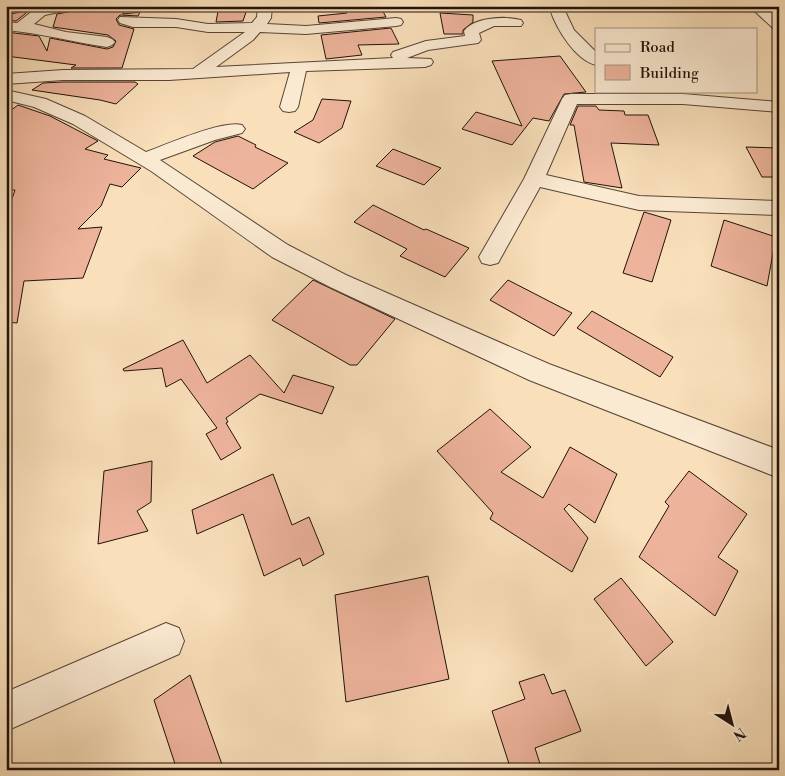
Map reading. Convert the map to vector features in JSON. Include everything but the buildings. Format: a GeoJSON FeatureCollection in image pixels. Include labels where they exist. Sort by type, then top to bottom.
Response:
{"type":"FeatureCollection","features":[{"type":"Feature","properties":{"kind":"street"},"geometry":{"type":"LineString","coordinates":[[14,27],[36,9],[68,6]]}},
{"type":"Feature","properties":{"kind":"street"},"geometry":{"type":"LineString","coordinates":[[196,74],[224,56],[248,37],[264,18],[265,6]]}},
{"type":"Feature","properties":{"kind":"street"},"geometry":{"type":"LineString","coordinates":[[559,6],[557,10],[564,28],[577,45],[595,59]]}},
{"type":"Feature","properties":{"kind":"street"},"geometry":{"type":"LineString","coordinates":[[756,6],[779,26]]}},
{"type":"Feature","properties":{"kind":"street"},"geometry":{"type":"LineString","coordinates":[[125,20],[133,23],[176,23],[208,28],[306,30],[396,22]]}},
{"type":"Feature","properties":{"kind":"street"},"geometry":{"type":"LineString","coordinates":[[380,64],[407,51],[426,46],[472,40],[471,31],[492,22],[516,23]]}},
{"type":"Feature","properties":{"kind":"street"},"geometry":{"type":"LineString","coordinates":[[14,27],[40,28],[65,36],[107,42]]}},
{"type":"Feature","properties":{"kind":"street"},"geometry":{"type":"LineString","coordinates":[[6,79],[63,75],[196,74],[342,64],[425,62]]}},
{"type":"Feature","properties":{"kind":"street"},"geometry":{"type":"LineString","coordinates":[[289,106],[299,68]]}},
{"type":"Feature","properties":{"kind":"street"},"geometry":{"type":"LineString","coordinates":[[6,95],[40,103],[79,120],[145,160],[280,251],[338,281],[540,372],[779,464]]}},
{"type":"Feature","properties":{"kind":"street"},"geometry":{"type":"LineString","coordinates":[[490,257],[534,178],[571,99],[683,99],[779,107]]}},
{"type":"Feature","properties":{"kind":"street"},"geometry":{"type":"LineString","coordinates":[[145,160],[208,136],[236,129]]}},
{"type":"Feature","properties":{"kind":"street"},"geometry":{"type":"LineString","coordinates":[[534,178],[639,203],[779,208]]}},
{"type":"Feature","properties":{"kind":"street"},"geometry":{"type":"LineString","coordinates":[[6,712],[166,641]]}}]}
